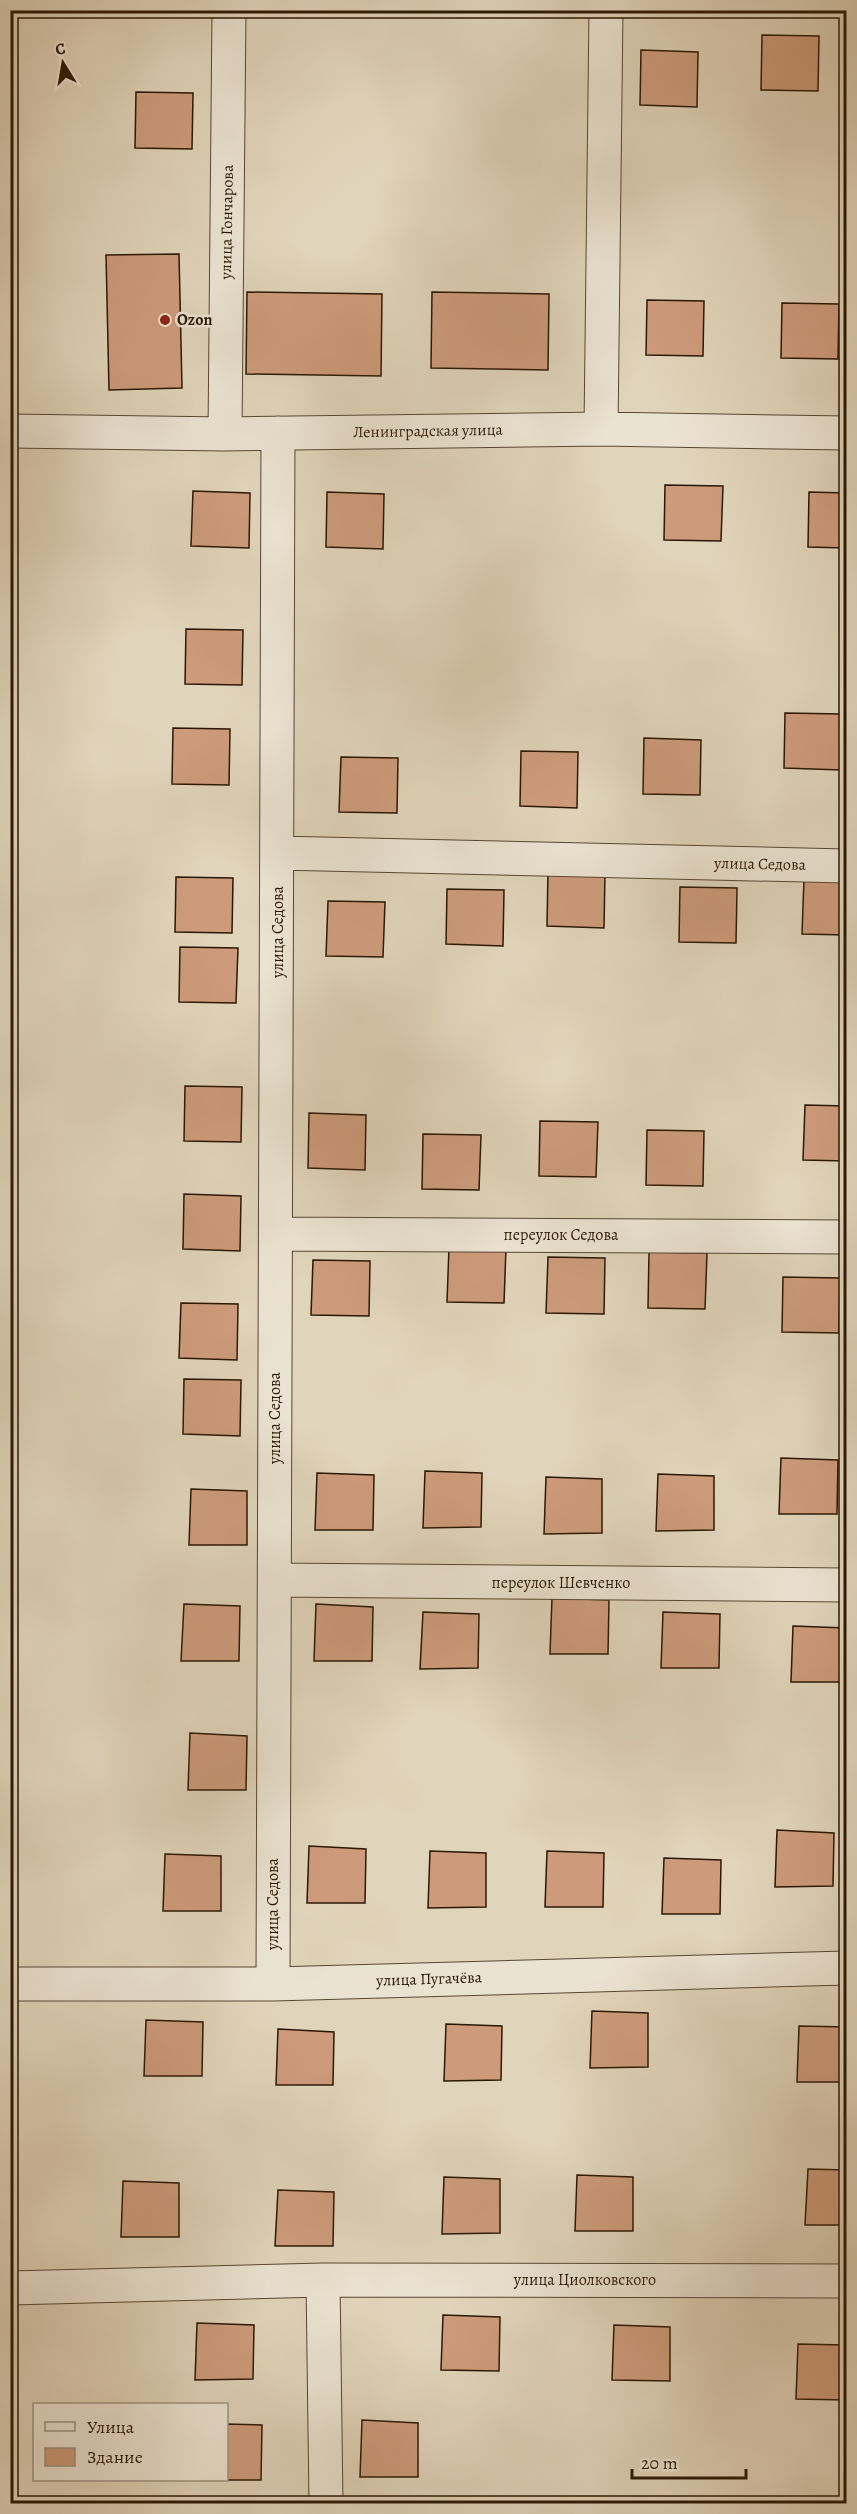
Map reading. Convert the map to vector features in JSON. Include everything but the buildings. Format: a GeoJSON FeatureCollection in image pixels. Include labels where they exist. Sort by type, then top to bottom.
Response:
{"type":"FeatureCollection","features":[{"type":"Feature","properties":{"kind":"street","name":"улица Гончарова"},"geometry":{"type":"LineString","coordinates":[[225,434],[229,10]]}},
{"type":"Feature","properties":{"kind":"street"},"geometry":{"type":"LineString","coordinates":[[601,429],[606,10]]}},
{"type":"Feature","properties":{"kind":"street","name":"Ленинградская улица"},"geometry":{"type":"LineString","coordinates":[[10,431],[225,434],[601,429],[846,434]]}},
{"type":"Feature","properties":{"kind":"street","name":"улица Седова"},"geometry":{"type":"LineString","coordinates":[[273,1983],[278,433]]}},
{"type":"Feature","properties":{"kind":"street","name":"улица Седова"},"geometry":{"type":"LineString","coordinates":[[278,853],[846,866]]}},
{"type":"Feature","properties":{"kind":"street","name":"переулок Седова"},"geometry":{"type":"LineString","coordinates":[[276,1234],[846,1237]]}},
{"type":"Feature","properties":{"kind":"street","name":"переулок Шевченко"},"geometry":{"type":"LineString","coordinates":[[275,1580],[846,1585]]}},
{"type":"Feature","properties":{"kind":"street","name":"улица Пугачёва"},"geometry":{"type":"LineString","coordinates":[[10,1983],[273,1983],[846,1968]]}},
{"type":"Feature","properties":{"kind":"street"},"geometry":{"type":"LineString","coordinates":[[323,2280],[326,2504]]}},
{"type":"Feature","properties":{"kind":"street","name":"улица Циолковского"},"geometry":{"type":"LineString","coordinates":[[10,2288],[323,2280],[846,2281]]}},
{"type":"Feature","properties":{"kind":"place","name":"Ozon"},"geometry":{"type":"Point","coordinates":[165,320]}}]}
